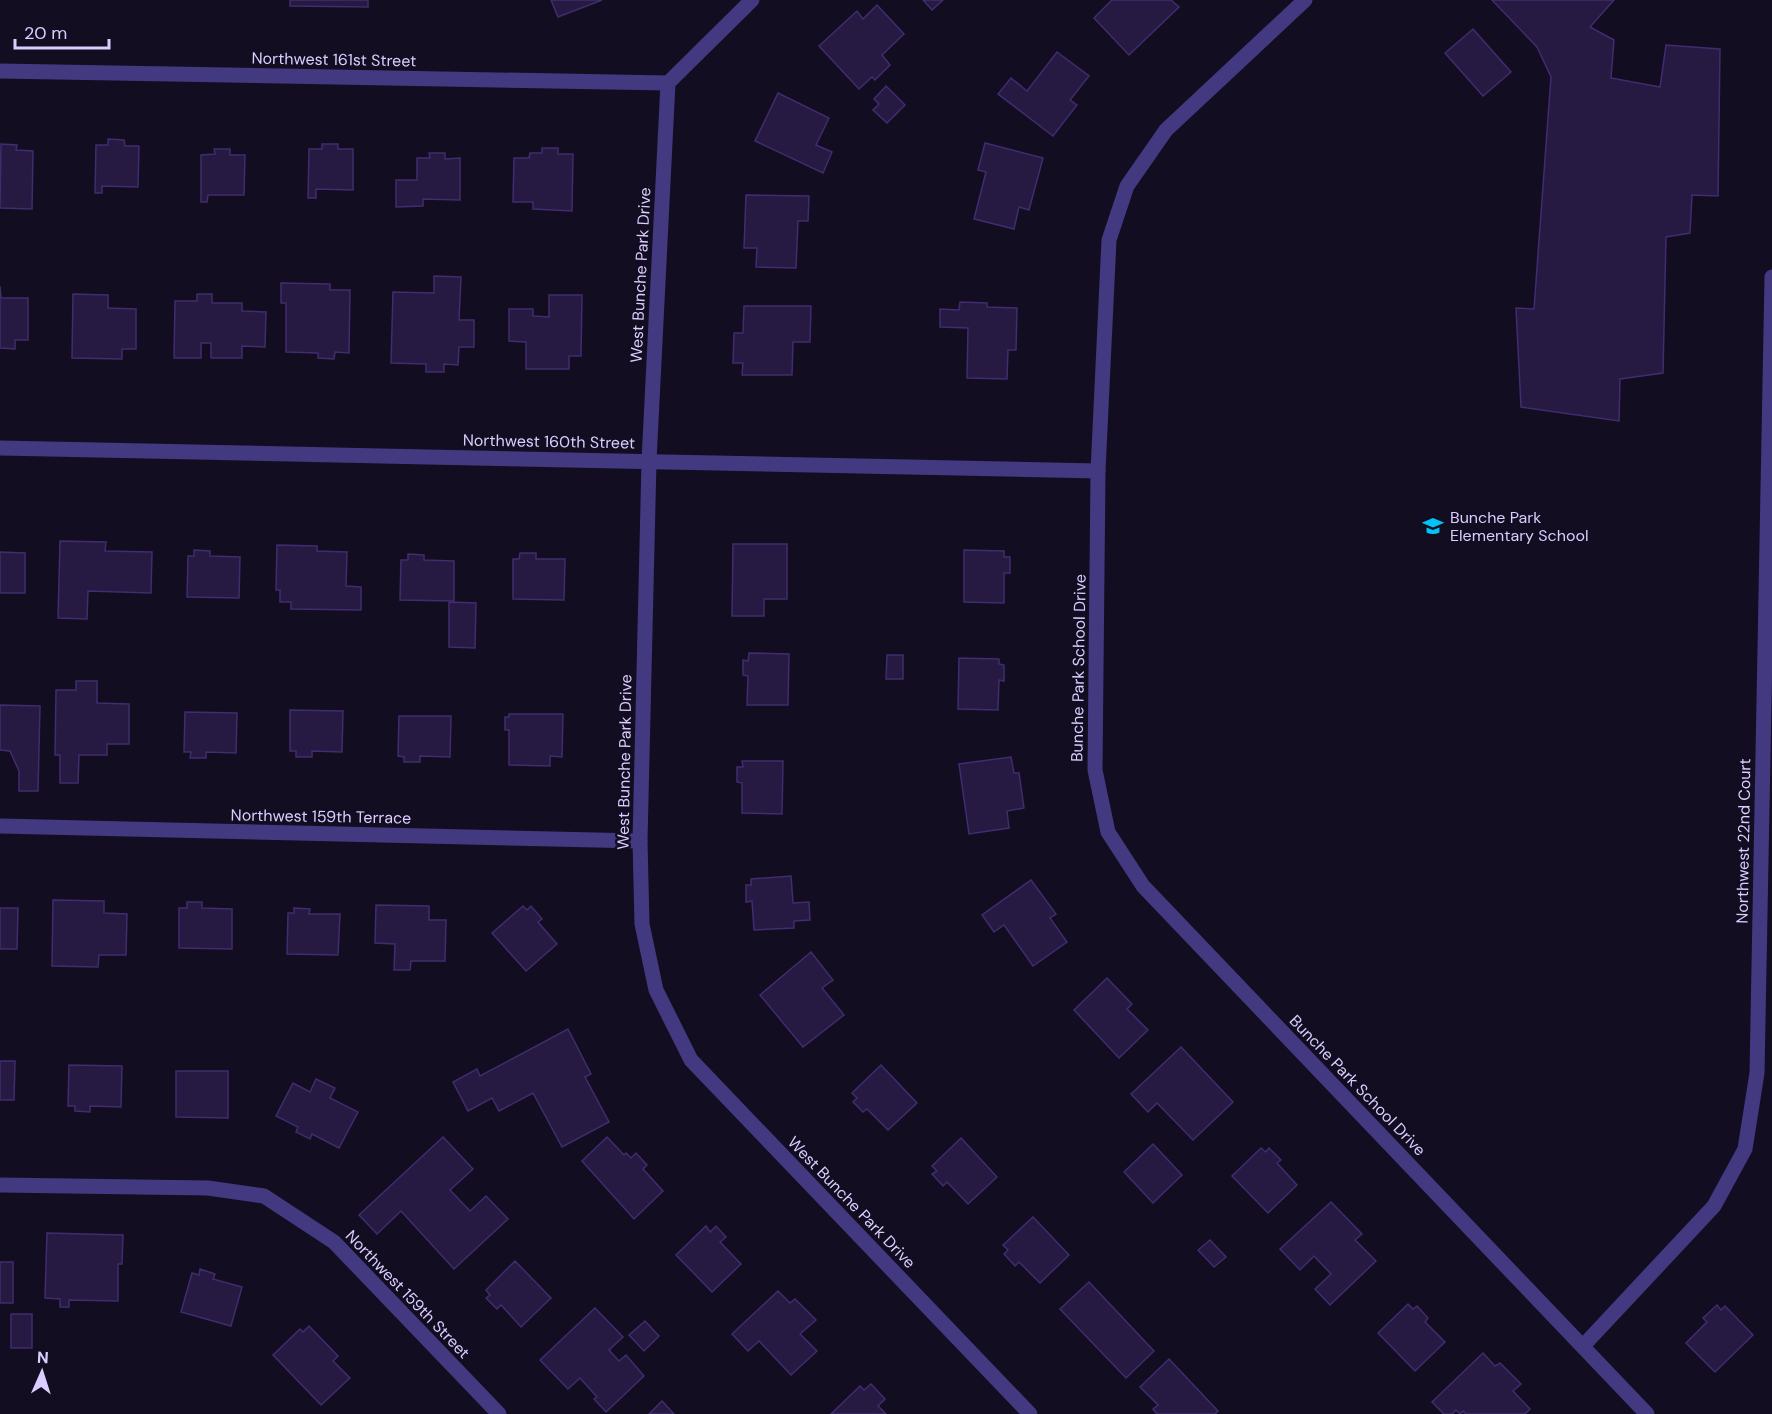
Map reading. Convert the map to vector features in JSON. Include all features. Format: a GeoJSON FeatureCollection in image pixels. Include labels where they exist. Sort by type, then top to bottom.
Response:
{"type":"FeatureCollection","features":[{"type":"Feature","properties":{"kind":"street"},"geometry":{"type":"LineString","coordinates":[[668,83],[752,0]]}},
{"type":"Feature","properties":{"kind":"street","name":"Bunche Park School Drive"},"geometry":{"type":"LineString","coordinates":[[1305,0],[1166,130],[1127,186],[1109,240],[1098,471],[1095,770],[1108,831],[1143,886],[1647,1414]]}},
{"type":"Feature","properties":{"kind":"street","name":"Northwest 161st Street"},"geometry":{"type":"LineString","coordinates":[[0,71],[668,83]]}},
{"type":"Feature","properties":{"kind":"street","name":"West Bunche Park Drive"},"geometry":{"type":"LineString","coordinates":[[668,83],[649,461],[640,841],[642,924],[656,990],[691,1060],[1030,1414]]}},
{"type":"Feature","properties":{"kind":"street","name":"Northwest 22nd Court"},"geometry":{"type":"LineString","coordinates":[[1583,1346],[1714,1206],[1745,1149],[1757,1073],[1772,277]]}},
{"type":"Feature","properties":{"kind":"street","name":"Northwest 160th Street"},"geometry":{"type":"LineString","coordinates":[[0,448],[1098,471]]}},
{"type":"Feature","properties":{"kind":"street","name":"Northwest 159th Terrace"},"geometry":{"type":"LineString","coordinates":[[0,826],[640,841]]}},
{"type":"Feature","properties":{"kind":"street","name":"Northwest 159th Street"},"geometry":{"type":"LineString","coordinates":[[0,1185],[208,1188],[264,1196],[334,1242],[499,1414]]}},
{"type":"Feature","properties":{"kind":"building"},"geometry":{"type":"Polygon","coordinates":[[[290,0],[368,0],[368,7],[290,6],[290,0]]]}},
{"type":"Feature","properties":{"kind":"building"},"geometry":{"type":"Polygon","coordinates":[[[551,0],[602,0],[558,17],[551,0]]]}},
{"type":"Feature","properties":{"kind":"building"},"geometry":{"type":"Polygon","coordinates":[[[923,0],[943,0],[932,10],[923,0]]]}},
{"type":"Feature","properties":{"kind":"building"},"geometry":{"type":"Polygon","coordinates":[[[1112,0],[1171,0],[1179,7],[1129,55],[1094,18],[1112,0]]]}},
{"type":"Feature","properties":{"kind":"building"},"geometry":{"type":"Polygon","coordinates":[[[1492,0],[1614,0],[1590,27],[1614,40],[1611,78],[1660,87],[1666,45],[1720,49],[1718,196],[1692,195],[1690,233],[1666,237],[1663,373],[1620,379],[1619,421],[1521,407],[1516,308],[1534,309],[1551,77],[1537,47],[1492,0]]]}},
{"type":"Feature","properties":{"kind":"building"},"geometry":{"type":"Polygon","coordinates":[[[877,5],[904,34],[882,55],[890,65],[875,80],[872,77],[859,89],[819,46],[857,11],[863,19],[877,5]]]}},
{"type":"Feature","properties":{"kind":"building"},"geometry":{"type":"Polygon","coordinates":[[[1473,29],[1511,72],[1483,96],[1445,53],[1473,29]]]}},
{"type":"Feature","properties":{"kind":"building"},"geometry":{"type":"Polygon","coordinates":[[[1057,52],[1089,76],[1070,100],[1077,105],[1053,136],[998,94],[1011,78],[1027,91],[1057,52]]]}},
{"type":"Feature","properties":{"kind":"building"},"geometry":{"type":"Polygon","coordinates":[[[886,86],[905,105],[887,123],[873,110],[879,104],[874,99],[886,86]]]}},
{"type":"Feature","properties":{"kind":"building"},"geometry":{"type":"Polygon","coordinates":[[[778,93],[829,118],[816,145],[832,152],[823,173],[755,141],[778,93]]]}},
{"type":"Feature","properties":{"kind":"building"},"geometry":{"type":"Polygon","coordinates":[[[108,139],[124,140],[125,146],[139,146],[138,187],[102,186],[102,193],[95,193],[96,145],[108,145],[108,139]]]}},
{"type":"Feature","properties":{"kind":"building"},"geometry":{"type":"Polygon","coordinates":[[[985,143],[1043,158],[1029,210],[1019,207],[1014,229],[974,219],[986,172],[978,170],[985,143]]]}},
{"type":"Feature","properties":{"kind":"building"},"geometry":{"type":"Polygon","coordinates":[[[1,144],[17,145],[16,150],[33,151],[32,209],[0,208],[1,144]]]}},
{"type":"Feature","properties":{"kind":"building"},"geometry":{"type":"Polygon","coordinates":[[[322,144],[338,144],[338,149],[353,149],[353,190],[316,189],[316,198],[308,198],[309,149],[322,149],[322,144]]]}},
{"type":"Feature","properties":{"kind":"building"},"geometry":{"type":"Polygon","coordinates":[[[542,148],[558,148],[558,154],[573,154],[572,211],[533,209],[533,202],[513,202],[514,158],[529,158],[530,153],[542,153],[542,148]]]}},
{"type":"Feature","properties":{"kind":"building"},"geometry":{"type":"Polygon","coordinates":[[[214,149],[230,149],[230,155],[245,155],[244,195],[208,195],[207,202],[201,202],[201,155],[215,154],[214,149]]]}},
{"type":"Feature","properties":{"kind":"building"},"geometry":{"type":"Polygon","coordinates":[[[429,153],[445,153],[445,159],[460,158],[460,200],[423,199],[423,206],[396,207],[396,180],[417,180],[417,158],[430,158],[429,153]]]}},
{"type":"Feature","properties":{"kind":"building"},"geometry":{"type":"Polygon","coordinates":[[[746,195],[809,196],[808,221],[798,221],[796,268],[756,267],[757,248],[744,248],[746,195]]]}},
{"type":"Feature","properties":{"kind":"building"},"geometry":{"type":"Polygon","coordinates":[[[434,276],[461,277],[459,320],[474,320],[474,347],[459,347],[458,365],[444,364],[444,372],[426,372],[426,364],[391,363],[393,292],[434,293],[434,276]]]}},
{"type":"Feature","properties":{"kind":"building"},"geometry":{"type":"Polygon","coordinates":[[[281,283],[330,284],[330,290],[350,290],[349,353],[335,352],[334,359],[318,358],[318,353],[286,352],[286,303],[281,303],[281,283]]]}},
{"type":"Feature","properties":{"kind":"building"},"geometry":{"type":"Polygon","coordinates":[[[0,286],[1,298],[28,298],[28,340],[15,340],[15,349],[0,348],[0,286]]]}},
{"type":"Feature","properties":{"kind":"building"},"geometry":{"type":"Polygon","coordinates":[[[73,294],[108,295],[108,308],[136,309],[136,349],[122,349],[122,359],[72,358],[73,294]]]}},
{"type":"Feature","properties":{"kind":"building"},"geometry":{"type":"Polygon","coordinates":[[[197,294],[212,294],[212,303],[242,303],[242,311],[266,312],[265,347],[242,346],[242,358],[211,358],[211,343],[201,343],[201,358],[174,358],[175,301],[197,301],[197,294]]]}},
{"type":"Feature","properties":{"kind":"building"},"geometry":{"type":"Polygon","coordinates":[[[549,295],[582,295],[581,356],[569,356],[569,369],[526,369],[526,342],[509,341],[509,309],[533,309],[533,316],[549,317],[549,295]]]}},
{"type":"Feature","properties":{"kind":"building"},"geometry":{"type":"Polygon","coordinates":[[[960,302],[987,303],[987,307],[1017,308],[1016,350],[1008,350],[1007,379],[967,378],[968,328],[940,327],[940,309],[959,310],[960,302]]]}},
{"type":"Feature","properties":{"kind":"building"},"geometry":{"type":"Polygon","coordinates":[[[744,306],[811,306],[810,342],[793,342],[792,375],[742,375],[743,363],[733,363],[734,333],[743,333],[744,306]]]}},
{"type":"Feature","properties":{"kind":"building"},"geometry":{"type":"Polygon","coordinates":[[[60,541],[106,542],[105,551],[152,552],[151,593],[88,591],[87,619],[58,618],[60,541]]]}},
{"type":"Feature","properties":{"kind":"building"},"geometry":{"type":"Polygon","coordinates":[[[733,544],[787,544],[787,599],[764,599],[764,616],[732,616],[733,544]]]}},
{"type":"Feature","properties":{"kind":"building"},"geometry":{"type":"Polygon","coordinates":[[[277,545],[317,546],[317,551],[347,552],[346,586],[361,587],[361,610],[291,609],[291,602],[280,602],[280,590],[276,590],[277,545]]]}},
{"type":"Feature","properties":{"kind":"building"},"geometry":{"type":"Polygon","coordinates":[[[194,550],[210,551],[210,556],[240,557],[239,598],[187,597],[188,556],[194,556],[194,550]]]}},
{"type":"Feature","properties":{"kind":"building"},"geometry":{"type":"Polygon","coordinates":[[[964,550],[1004,551],[1004,557],[1010,557],[1010,573],[1004,573],[1004,603],[964,602],[964,550]]]}},
{"type":"Feature","properties":{"kind":"building"},"geometry":{"type":"Polygon","coordinates":[[[0,552],[25,553],[25,593],[0,593],[0,552]]]}},
{"type":"Feature","properties":{"kind":"building"},"geometry":{"type":"Polygon","coordinates":[[[520,553],[536,553],[536,559],[565,559],[564,600],[513,599],[513,559],[519,559],[520,553]]]}},
{"type":"Feature","properties":{"kind":"building"},"geometry":{"type":"Polygon","coordinates":[[[408,554],[424,555],[424,560],[454,561],[454,601],[400,600],[401,560],[408,560],[408,554]]]}},
{"type":"Feature","properties":{"kind":"building"},"geometry":{"type":"Polygon","coordinates":[[[449,602],[476,603],[475,648],[449,647],[449,602]]]}},
{"type":"Feature","properties":{"kind":"building"},"geometry":{"type":"Polygon","coordinates":[[[749,653],[789,654],[788,705],[747,705],[748,676],[743,675],[743,660],[748,661],[749,653]]]}},
{"type":"Feature","properties":{"kind":"building"},"geometry":{"type":"Polygon","coordinates":[[[887,655],[903,655],[903,679],[886,679],[887,655]]]}},
{"type":"Feature","properties":{"kind":"building"},"geometry":{"type":"Polygon","coordinates":[[[959,658],[999,659],[999,664],[1004,665],[1004,681],[999,680],[998,710],[958,709],[959,658]]]}},
{"type":"Feature","properties":{"kind":"building"},"geometry":{"type":"Polygon","coordinates":[[[76,681],[97,681],[97,703],[129,704],[129,744],[107,744],[107,755],[79,755],[78,783],[60,783],[60,755],[55,755],[56,690],[76,690],[76,681]]]}},
{"type":"Feature","properties":{"kind":"building"},"geometry":{"type":"Polygon","coordinates":[[[0,705],[40,706],[38,791],[19,791],[19,771],[10,751],[0,750],[0,705]]]}},
{"type":"Feature","properties":{"kind":"building"},"geometry":{"type":"Polygon","coordinates":[[[290,710],[343,711],[342,752],[312,751],[312,757],[296,757],[296,751],[290,751],[290,710]]]}},
{"type":"Feature","properties":{"kind":"building"},"geometry":{"type":"Polygon","coordinates":[[[185,712],[237,713],[236,753],[206,752],[206,758],[190,758],[191,752],[184,752],[185,712]]]}},
{"type":"Feature","properties":{"kind":"building"},"geometry":{"type":"Polygon","coordinates":[[[509,714],[563,714],[562,757],[550,756],[550,766],[509,765],[509,730],[505,730],[505,717],[509,717],[509,714]]]}},
{"type":"Feature","properties":{"kind":"building"},"geometry":{"type":"Polygon","coordinates":[[[399,716],[451,716],[450,757],[420,756],[420,762],[404,762],[404,757],[398,756],[399,716]]]}},
{"type":"Feature","properties":{"kind":"building"},"geometry":{"type":"Polygon","coordinates":[[[1011,757],[1014,773],[1019,773],[1024,808],[1007,811],[1009,828],[969,834],[959,764],[1011,757]]]}},
{"type":"Feature","properties":{"kind":"building"},"geometry":{"type":"Polygon","coordinates":[[[742,761],[783,761],[782,814],[742,813],[742,783],[737,782],[737,767],[743,767],[742,761]]]}},
{"type":"Feature","properties":{"kind":"building"},"geometry":{"type":"Polygon","coordinates":[[[791,876],[793,903],[809,902],[810,920],[794,921],[794,928],[754,930],[752,901],[746,902],[746,885],[751,885],[751,879],[791,876]]]}},
{"type":"Feature","properties":{"kind":"building"},"geometry":{"type":"Polygon","coordinates":[[[1031,880],[1056,914],[1050,918],[1067,942],[1033,966],[1004,925],[994,932],[982,915],[1031,880]]]}},
{"type":"Feature","properties":{"kind":"building"},"geometry":{"type":"Polygon","coordinates":[[[53,900],[104,901],[104,913],[127,914],[126,955],[99,955],[98,967],[52,966],[53,900]]]}},
{"type":"Feature","properties":{"kind":"building"},"geometry":{"type":"Polygon","coordinates":[[[187,902],[202,902],[202,908],[232,909],[232,949],[179,948],[179,908],[187,908],[187,902]]]}},
{"type":"Feature","properties":{"kind":"building"},"geometry":{"type":"Polygon","coordinates":[[[376,905],[429,906],[429,920],[446,920],[445,961],[411,961],[410,970],[394,970],[395,944],[375,943],[376,905]]]}},
{"type":"Feature","properties":{"kind":"building"},"geometry":{"type":"Polygon","coordinates":[[[523,906],[527,910],[531,906],[542,919],[538,922],[557,944],[526,971],[492,933],[523,906]]]}},
{"type":"Feature","properties":{"kind":"building"},"geometry":{"type":"Polygon","coordinates":[[[0,908],[18,908],[17,949],[0,949],[0,908]]]}},
{"type":"Feature","properties":{"kind":"building"},"geometry":{"type":"Polygon","coordinates":[[[294,908],[310,909],[309,914],[340,914],[338,955],[287,954],[288,913],[294,913],[294,908]]]}},
{"type":"Feature","properties":{"kind":"building"},"geometry":{"type":"Polygon","coordinates":[[[811,952],[833,980],[822,988],[844,1015],[803,1047],[760,995],[811,952]]]}},
{"type":"Feature","properties":{"kind":"building"},"geometry":{"type":"Polygon","coordinates":[[[1107,978],[1132,1004],[1127,1009],[1148,1030],[1119,1058],[1074,1010],[1107,978]]]}},
{"type":"Feature","properties":{"kind":"building"},"geometry":{"type":"Polygon","coordinates":[[[568,1029],[591,1074],[585,1077],[609,1122],[562,1147],[533,1093],[499,1111],[492,1098],[468,1111],[453,1082],[477,1069],[480,1076],[568,1029]]]}},
{"type":"Feature","properties":{"kind":"building"},"geometry":{"type":"Polygon","coordinates":[[[1181,1047],[1233,1102],[1193,1140],[1157,1103],[1148,1112],[1131,1094],[1181,1047]]]}},
{"type":"Feature","properties":{"kind":"building"},"geometry":{"type":"Polygon","coordinates":[[[0,1061],[15,1061],[14,1100],[0,1100],[0,1061]]]}},
{"type":"Feature","properties":{"kind":"building"},"geometry":{"type":"Polygon","coordinates":[[[69,1065],[122,1066],[121,1107],[90,1106],[90,1112],[75,1111],[75,1106],[68,1106],[69,1065]]]}},
{"type":"Feature","properties":{"kind":"building"},"geometry":{"type":"Polygon","coordinates":[[[881,1065],[917,1103],[888,1130],[867,1109],[863,1112],[853,1102],[857,1098],[852,1093],[881,1065]]]}},
{"type":"Feature","properties":{"kind":"building"},"geometry":{"type":"Polygon","coordinates":[[[176,1071],[228,1071],[228,1118],[176,1117],[176,1071]]]}},
{"type":"Feature","properties":{"kind":"building"},"geometry":{"type":"Polygon","coordinates":[[[316,1079],[335,1088],[330,1098],[358,1112],[339,1148],[312,1134],[310,1139],[296,1132],[298,1127],[276,1116],[293,1083],[310,1092],[316,1079]]]}},
{"type":"Feature","properties":{"kind":"building"},"geometry":{"type":"Polygon","coordinates":[[[443,1137],[473,1169],[450,1190],[470,1211],[486,1196],[508,1219],[454,1269],[401,1211],[377,1234],[359,1215],[443,1137]]]}},
{"type":"Feature","properties":{"kind":"building"},"geometry":{"type":"Polygon","coordinates":[[[607,1137],[624,1155],[626,1153],[631,1158],[636,1153],[647,1165],[643,1169],[663,1191],[634,1219],[582,1161],[607,1137]]]}},
{"type":"Feature","properties":{"kind":"building"},"geometry":{"type":"Polygon","coordinates":[[[961,1138],[997,1177],[968,1204],[947,1182],[943,1186],[932,1174],[937,1171],[932,1166],[961,1138]]]}},
{"type":"Feature","properties":{"kind":"building"},"geometry":{"type":"Polygon","coordinates":[[[1153,1144],[1182,1175],[1153,1203],[1124,1172],[1153,1144]]]}},
{"type":"Feature","properties":{"kind":"building"},"geometry":{"type":"Polygon","coordinates":[[[1261,1148],[1266,1152],[1269,1148],[1281,1160],[1277,1163],[1297,1185],[1268,1213],[1232,1176],[1261,1148]]]}},
{"type":"Feature","properties":{"kind":"building"},"geometry":{"type":"Polygon","coordinates":[[[1331,1202],[1362,1234],[1355,1240],[1376,1261],[1330,1305],[1315,1289],[1331,1274],[1314,1256],[1300,1270],[1280,1249],[1331,1202]]]}},
{"type":"Feature","properties":{"kind":"building"},"geometry":{"type":"Polygon","coordinates":[[[1033,1217],[1069,1255],[1040,1283],[1019,1262],[1015,1266],[1004,1254],[1008,1250],[1003,1245],[1033,1217]]]}},
{"type":"Feature","properties":{"kind":"building"},"geometry":{"type":"Polygon","coordinates":[[[706,1226],[710,1232],[716,1226],[726,1237],[720,1242],[741,1264],[712,1292],[676,1255],[706,1226]]]}},
{"type":"Feature","properties":{"kind":"building"},"geometry":{"type":"Polygon","coordinates":[[[47,1233],[123,1235],[122,1264],[118,1264],[118,1301],[69,1300],[69,1307],[60,1307],[60,1299],[45,1298],[47,1233]]]}},
{"type":"Feature","properties":{"kind":"building"},"geometry":{"type":"Polygon","coordinates":[[[1210,1240],[1226,1257],[1214,1267],[1198,1250],[1210,1240]]]}},
{"type":"Feature","properties":{"kind":"building"},"geometry":{"type":"Polygon","coordinates":[[[515,1261],[551,1298],[521,1327],[501,1305],[497,1309],[486,1298],[490,1295],[486,1290],[515,1261]]]}},
{"type":"Feature","properties":{"kind":"building"},"geometry":{"type":"Polygon","coordinates":[[[0,1262],[13,1262],[13,1303],[0,1303],[0,1262]]]}},
{"type":"Feature","properties":{"kind":"building"},"geometry":{"type":"Polygon","coordinates":[[[200,1269],[215,1274],[213,1279],[242,1287],[231,1326],[181,1312],[192,1273],[199,1275],[200,1269]]]}},
{"type":"Feature","properties":{"kind":"building"},"geometry":{"type":"Polygon","coordinates":[[[1089,1282],[1154,1351],[1126,1378],[1060,1309],[1089,1282]]]}},
{"type":"Feature","properties":{"kind":"building"},"geometry":{"type":"Polygon","coordinates":[[[778,1291],[790,1303],[795,1299],[816,1320],[800,1334],[817,1351],[791,1375],[759,1341],[748,1351],[732,1334],[778,1291]]]}},
{"type":"Feature","properties":{"kind":"building"},"geometry":{"type":"Polygon","coordinates":[[[1408,1304],[1413,1309],[1417,1306],[1428,1318],[1425,1322],[1445,1342],[1415,1371],[1378,1333],[1408,1304]]]}},
{"type":"Feature","properties":{"kind":"building"},"geometry":{"type":"Polygon","coordinates":[[[1717,1305],[1721,1310],[1725,1306],[1753,1335],[1715,1372],[1686,1343],[1707,1322],[1703,1318],[1717,1305]]]}},
{"type":"Feature","properties":{"kind":"building"},"geometry":{"type":"Polygon","coordinates":[[[595,1308],[623,1337],[609,1350],[619,1361],[626,1355],[644,1376],[606,1412],[594,1399],[597,1397],[580,1378],[568,1389],[540,1360],[595,1308]]]}},
{"type":"Feature","properties":{"kind":"building"},"geometry":{"type":"Polygon","coordinates":[[[11,1314],[32,1314],[32,1348],[11,1348],[11,1314]]]}},
{"type":"Feature","properties":{"kind":"building"},"geometry":{"type":"Polygon","coordinates":[[[645,1321],[659,1336],[644,1351],[629,1335],[645,1321]]]}},
{"type":"Feature","properties":{"kind":"building"},"geometry":{"type":"Polygon","coordinates":[[[309,1326],[338,1356],[333,1361],[350,1378],[321,1405],[273,1355],[300,1329],[303,1332],[309,1326]]]}},
{"type":"Feature","properties":{"kind":"building"},"geometry":{"type":"Polygon","coordinates":[[[1483,1353],[1495,1366],[1500,1363],[1521,1384],[1513,1391],[1530,1409],[1525,1414],[1466,1414],[1463,1411],[1460,1414],[1456,1410],[1452,1414],[1444,1414],[1432,1402],[1483,1353]]]}},
{"type":"Feature","properties":{"kind":"building"},"geometry":{"type":"Polygon","coordinates":[[[1169,1359],[1218,1411],[1215,1414],[1157,1414],[1153,1409],[1158,1405],[1140,1387],[1169,1359]]]}},
{"type":"Feature","properties":{"kind":"building"},"geometry":{"type":"Polygon","coordinates":[[[871,1384],[885,1399],[878,1406],[886,1414],[831,1414],[860,1386],[864,1390],[871,1384]]]}},
{"type":"Feature","properties":{"kind":"building"},"geometry":{"type":"Polygon","coordinates":[[[662,1401],[674,1414],[649,1414],[662,1401]]]}},
{"type":"Feature","properties":{"kind":"place","name":"Bunche Park Elementary School"},"geometry":{"type":"Point","coordinates":[1433,526]}}]}
